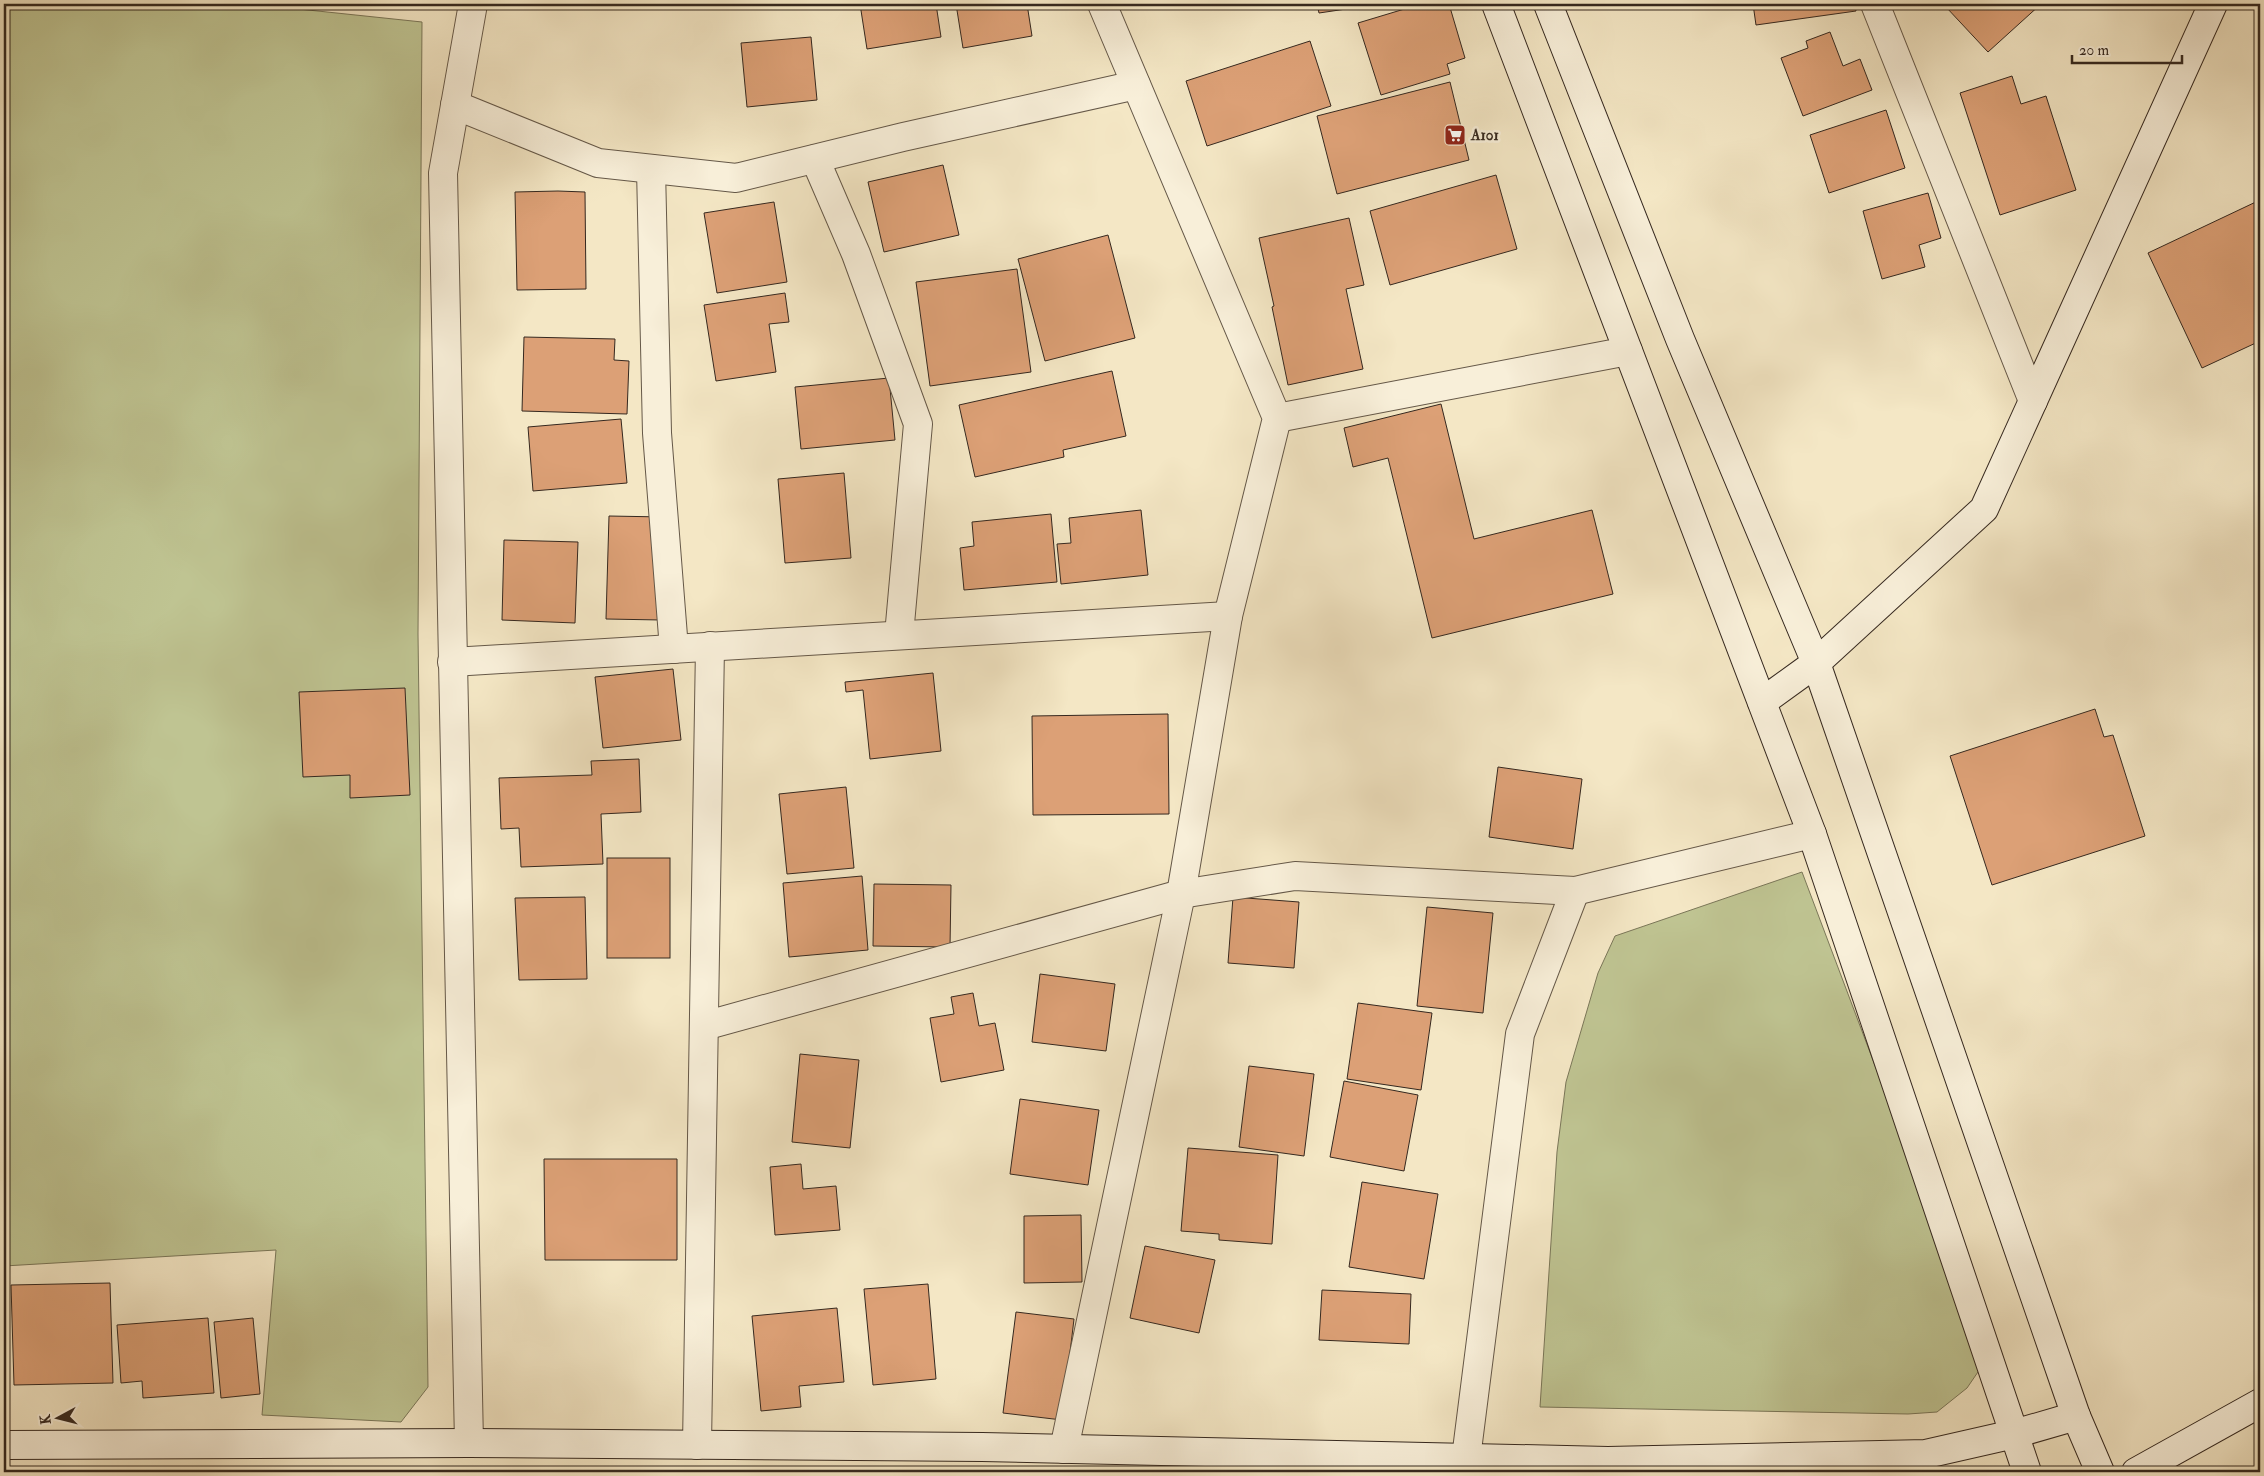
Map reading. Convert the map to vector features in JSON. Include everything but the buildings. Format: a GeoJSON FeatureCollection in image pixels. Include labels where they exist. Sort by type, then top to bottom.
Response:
{"type":"FeatureCollection","features":[{"type":"Feature","properties":{"kind":"street"},"geometry":{"type":"LineString","coordinates":[[469,1444],[443,173],[473,4]]}},
{"type":"Feature","properties":{"kind":"street"},"geometry":{"type":"LineString","coordinates":[[1064,1449],[1181,894],[1228,616],[1276,418],[1102,4]]}},
{"type":"Feature","properties":{"kind":"street"},"geometry":{"type":"LineString","coordinates":[[1496,4],[1812,834],[2028,1472]]}},
{"type":"Feature","properties":{"kind":"street"},"geometry":{"type":"LineString","coordinates":[[1548,4],[1680,339],[1816,663],[2076,1416],[2100,1472]]}},
{"type":"Feature","properties":{"kind":"street"},"geometry":{"type":"LineString","coordinates":[[1875,4],[2033,401]]}},
{"type":"Feature","properties":{"kind":"street"},"geometry":{"type":"LineString","coordinates":[[1762,702],[1816,663],[1984,509],[2213,4]]}},
{"type":"Feature","properties":{"kind":"street"},"geometry":{"type":"LineString","coordinates":[[455,105],[598,163],[736,178],[1136,85]]}},
{"type":"Feature","properties":{"kind":"street"},"geometry":{"type":"LineString","coordinates":[[815,159],[856,254],[918,424],[899,635]]}},
{"type":"Feature","properties":{"kind":"street"},"geometry":{"type":"LineString","coordinates":[[651,169],[657,433],[674,649]]}},
{"type":"Feature","properties":{"kind":"street"},"geometry":{"type":"LineString","coordinates":[[1276,418],[1628,351]]}},
{"type":"Feature","properties":{"kind":"street"},"geometry":{"type":"LineString","coordinates":[[452,662],[1228,616]]}},
{"type":"Feature","properties":{"kind":"street"},"geometry":{"type":"LineString","coordinates":[[697,1445],[710,646]]}},
{"type":"Feature","properties":{"kind":"street"},"geometry":{"type":"LineString","coordinates":[[704,1026],[1181,894],[1295,876],[1575,891],[1812,834]]}},
{"type":"Feature","properties":{"kind":"street"},"geometry":{"type":"LineString","coordinates":[[1466,1458],[1520,1034],[1575,891]]}},
{"type":"Feature","properties":{"kind":"street"},"geometry":{"type":"LineString","coordinates":[[2136,1472],[2260,1403]]}},
{"type":"Feature","properties":{"kind":"street"},"geometry":{"type":"LineString","coordinates":[[4,1445],[697,1445],[1064,1449],[1608,1461],[1926,1454],[2014,1434],[2076,1416]]}},
{"type":"Feature","properties":{"kind":"green space"},"geometry":{"type":"Polygon","coordinates":[[[4,4],[251,4],[422,22],[418,634],[428,1387],[401,1422],[262,1415],[276,1250],[4,1266],[4,4]]]}},
{"type":"Feature","properties":{"kind":"green space"},"geometry":{"type":"Polygon","coordinates":[[[1802,872],[1977,1336],[1980,1369],[1967,1388],[1937,1412],[1908,1414],[1540,1407],[1557,1152],[1566,1082],[1598,973],[1615,936],[1802,872]]]}},
{"type":"Feature","properties":{"kind":"place","name":"A101"},"geometry":{"type":"Point","coordinates":[1455,135]}}]}
